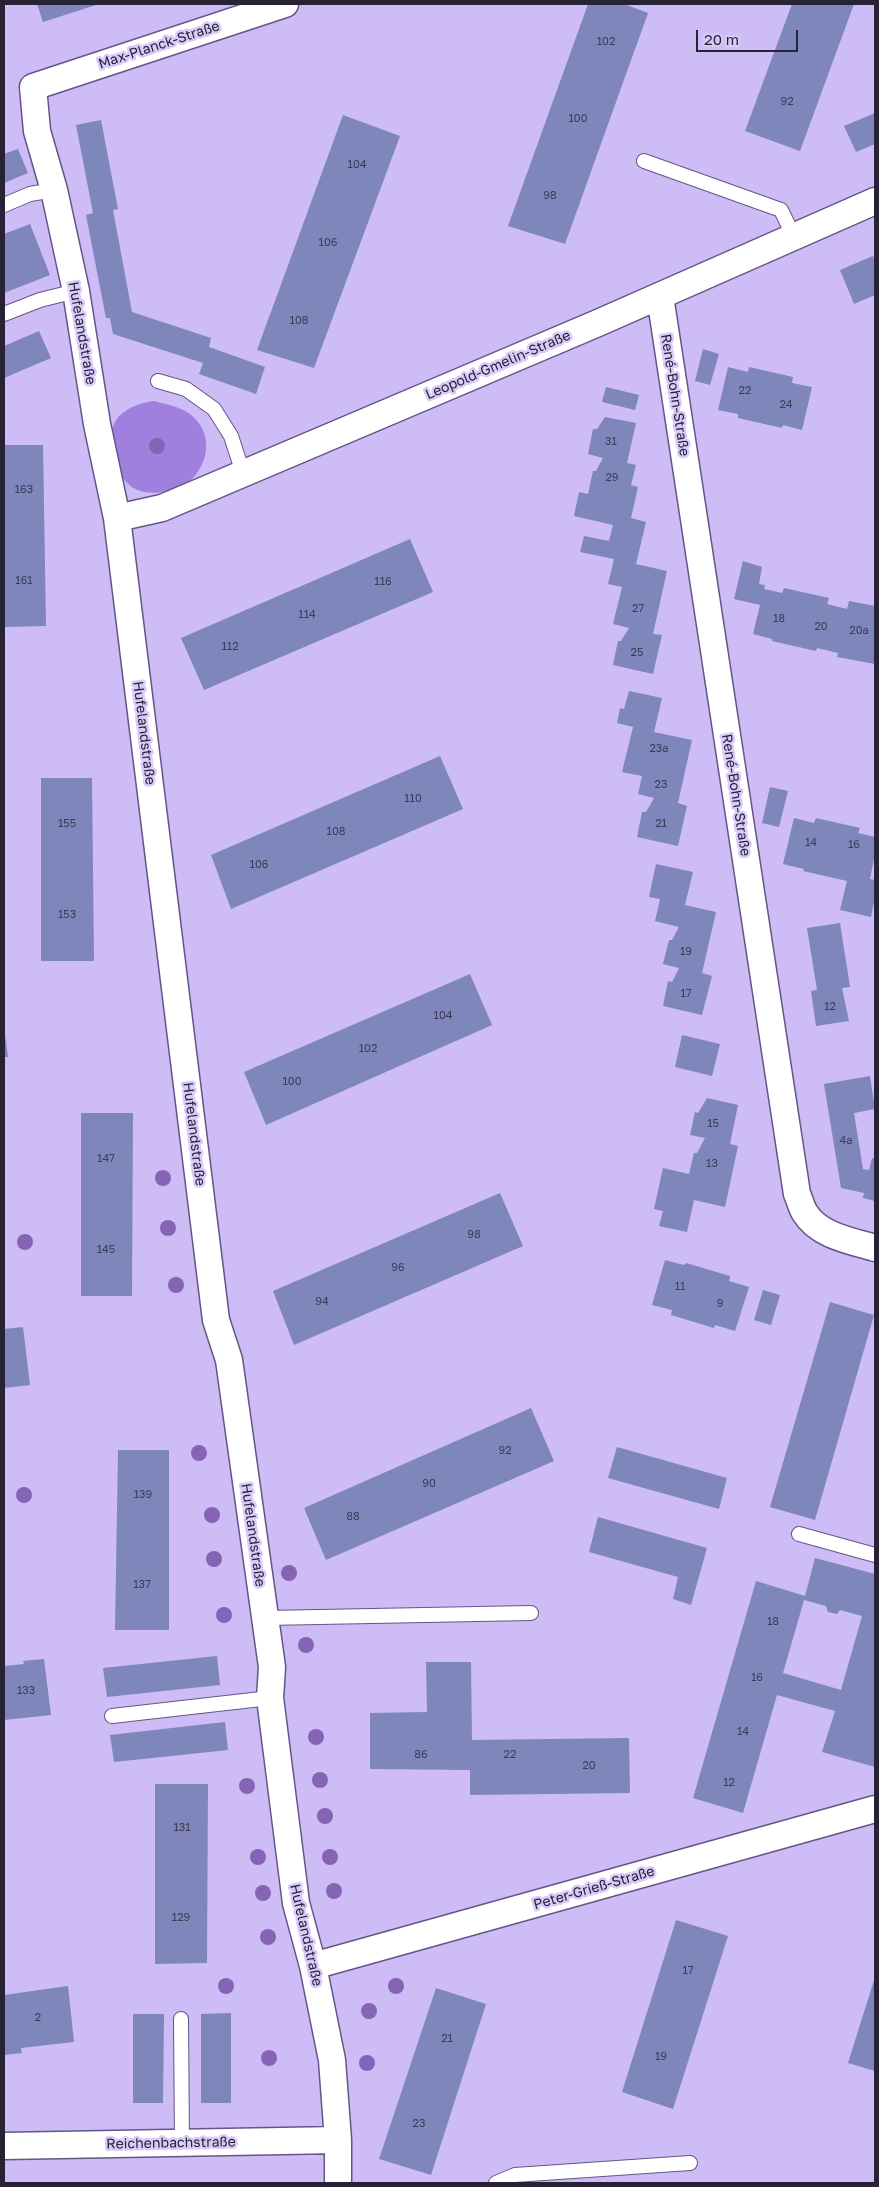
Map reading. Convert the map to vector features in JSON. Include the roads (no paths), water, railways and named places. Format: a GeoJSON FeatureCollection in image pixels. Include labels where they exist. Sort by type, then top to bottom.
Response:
{"type":"FeatureCollection","features":[{"type":"Feature","properties":{"kind":"street","name":"Max-Planck-Straße"},"geometry":{"type":"LineString","coordinates":[[33,87],[285,4]]}},
{"type":"Feature","properties":{"kind":"street","name":"Hufelandstraße"},"geometry":{"type":"LineString","coordinates":[[33,87],[37,131],[54,190],[76,291],[97,424],[117,518],[216,1320],[228,1360],[266,1618],[272,1667],[270,1698],[296,1903],[313,1966],[332,2060],[338,2140],[338,2183]]}},
{"type":"Feature","properties":{"kind":"street","name":"Leopold-Gmelin-Straße"},"geometry":{"type":"LineString","coordinates":[[117,518],[162,508],[660,296],[875,201]]}},
{"type":"Feature","properties":{"kind":"street","name":"René-Bohn-Straße"},"geometry":{"type":"LineString","coordinates":[[660,296],[797,1194],[804,1213],[816,1226],[835,1236],[875,1248]]}},
{"type":"Feature","properties":{"kind":"street","name":"Peter-Grieß-Straße"},"geometry":{"type":"LineString","coordinates":[[313,1966],[875,1809]]}},
{"type":"Feature","properties":{"kind":"street","name":"Reichenbachstraße"},"geometry":{"type":"LineString","coordinates":[[4,2146],[338,2140]]}},
{"type":"Feature","properties":{"kind":"lane"},"geometry":{"type":"LineString","coordinates":[[644,161],[780,210],[794,237]]}},
{"type":"Feature","properties":{"kind":"lane"},"geometry":{"type":"LineString","coordinates":[[4,204],[30,194],[54,190]]}},
{"type":"Feature","properties":{"kind":"lane"},"geometry":{"type":"LineString","coordinates":[[4,314],[40,300],[76,291]]}},
{"type":"Feature","properties":{"kind":"lane"},"geometry":{"type":"LineString","coordinates":[[158,381],[186,389],[214,409],[231,436],[243,473]]}},
{"type":"Feature","properties":{"kind":"lane"},"geometry":{"type":"LineString","coordinates":[[799,1534],[875,1555]]}},
{"type":"Feature","properties":{"kind":"lane"},"geometry":{"type":"LineString","coordinates":[[266,1618],[532,1613]]}},
{"type":"Feature","properties":{"kind":"lane"},"geometry":{"type":"LineString","coordinates":[[112,1716],[270,1698]]}},
{"type":"Feature","properties":{"kind":"lane"},"geometry":{"type":"LineString","coordinates":[[180,2019],[182,2143]]}},
{"type":"Feature","properties":{"kind":"lane"},"geometry":{"type":"LineString","coordinates":[[496,2183],[515,2175],[690,2163]]}}]}
